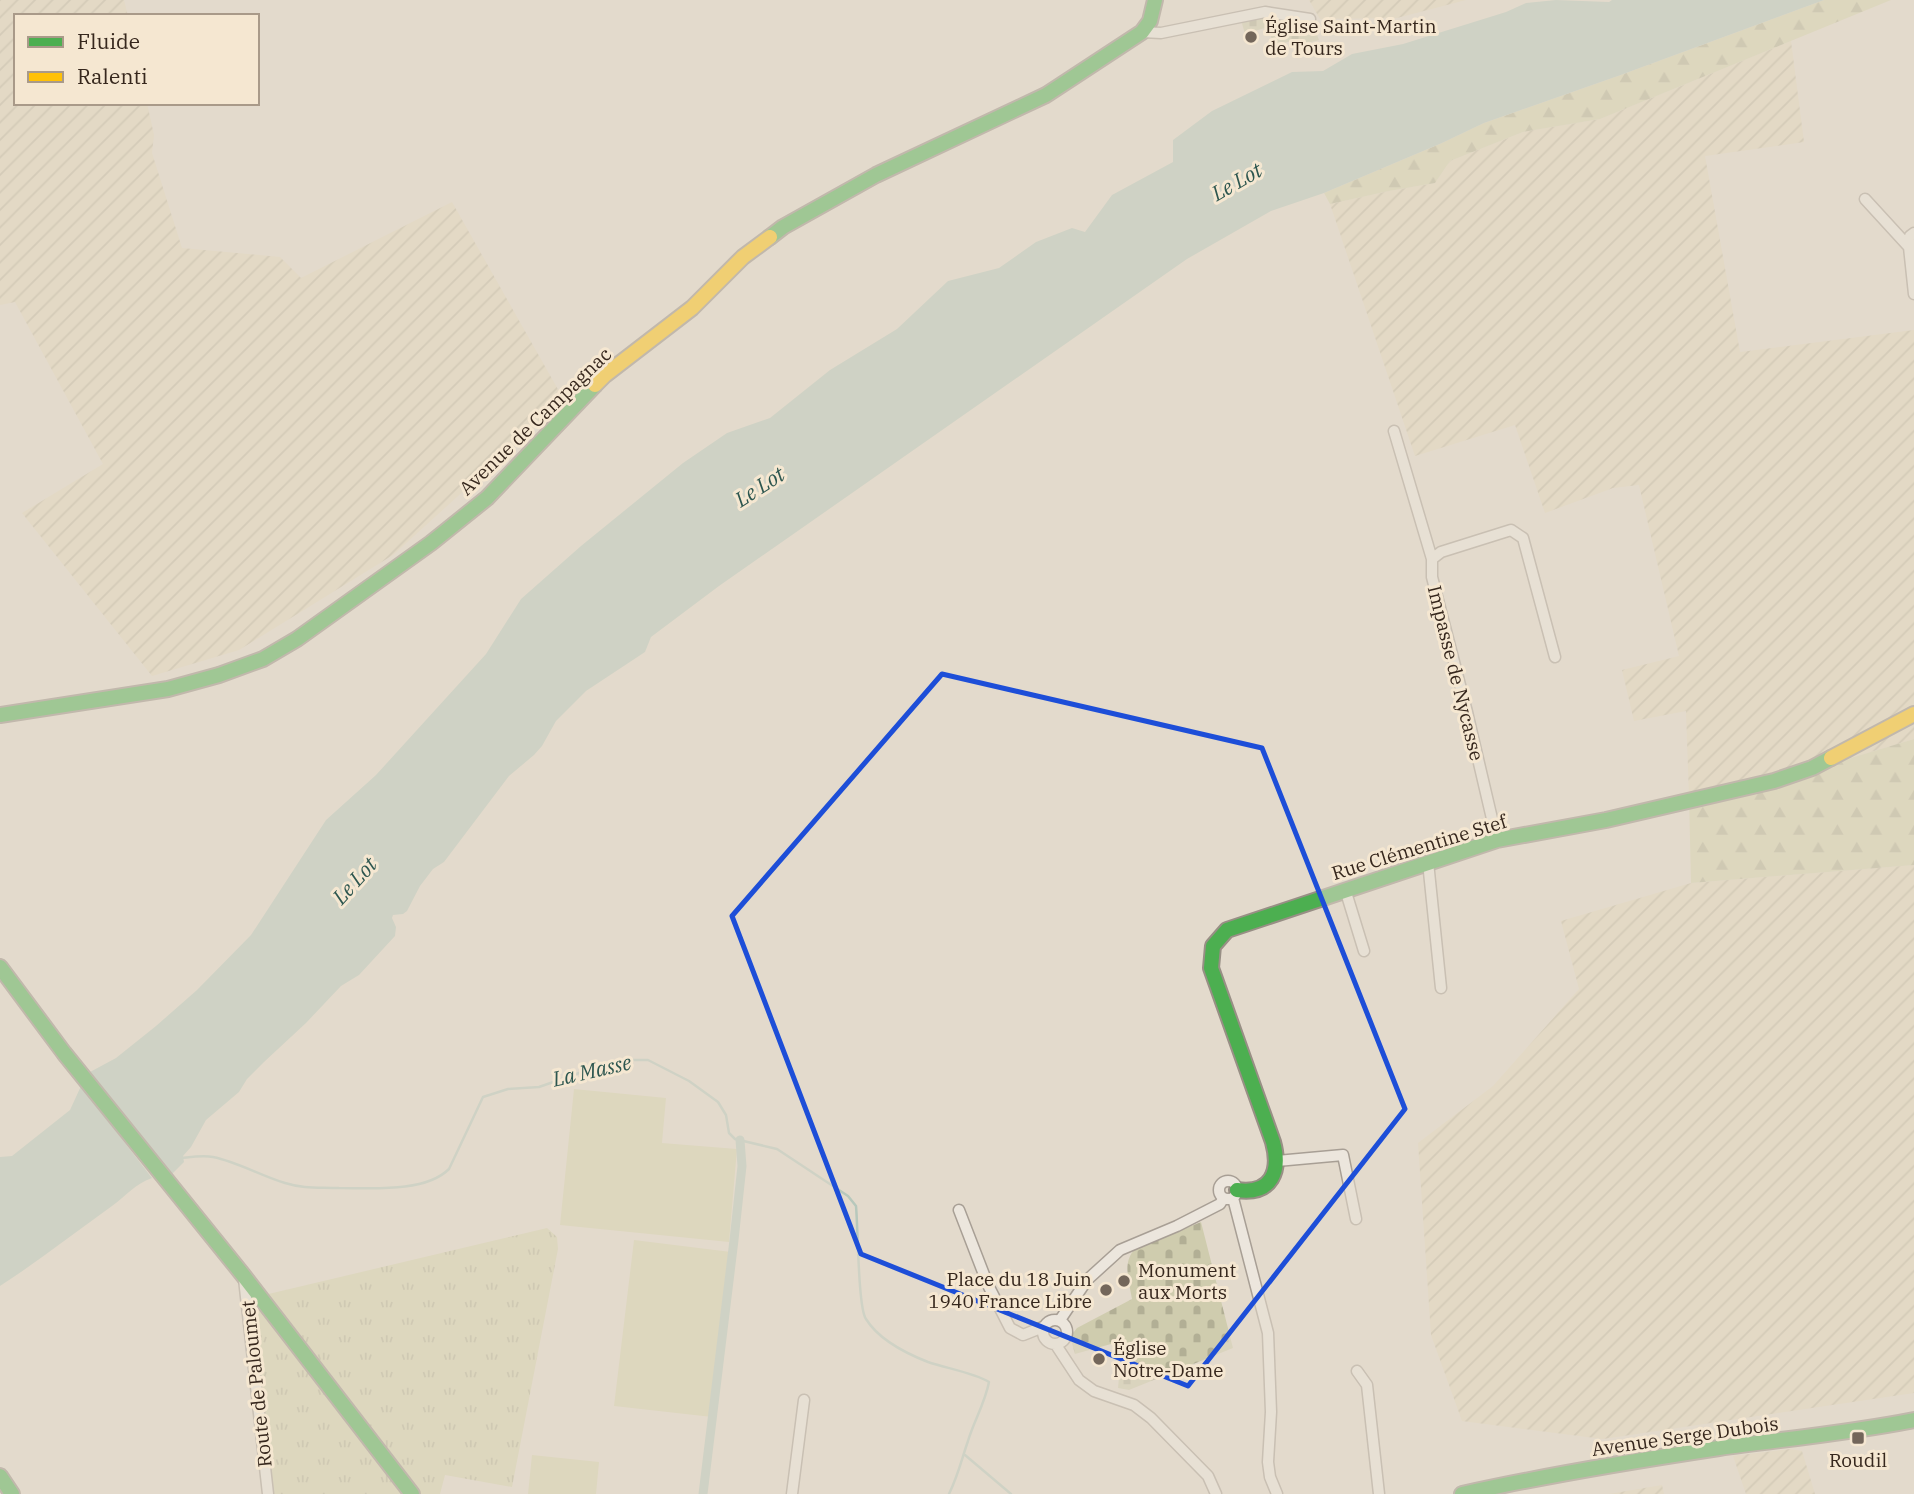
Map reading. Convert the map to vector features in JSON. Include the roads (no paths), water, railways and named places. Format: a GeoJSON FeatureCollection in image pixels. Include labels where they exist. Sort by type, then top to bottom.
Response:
{"type":"FeatureCollection","features":[{"type":"Feature","properties":{"kind":"street"},"geometry":{"type":"LineString","coordinates":[[1142,32],[1150,21],[1155,0]]}},
{"type":"Feature","properties":{"kind":"street"},"geometry":{"type":"LineString","coordinates":[[1142,32],[1161,33],[1265,12],[1310,19]]}},
{"type":"Feature","properties":{"kind":"street","name":"Avenue de Campagnac"},"geometry":{"type":"LineString","coordinates":[[0,715],[168,689],[263,659],[297,639],[487,498],[605,375],[692,308],[743,257],[783,227],[876,175],[1045,95],[1142,32]]}},
{"type":"Feature","properties":{"kind":"street"},"geometry":{"type":"LineString","coordinates":[[1865,199],[1909,247]]}},
{"type":"Feature","properties":{"kind":"street"},"geometry":{"type":"LineString","coordinates":[[1914,233],[1910,236],[1909,247],[1914,294]]}},
{"type":"Feature","properties":{"kind":"street"},"geometry":{"type":"LineString","coordinates":[[1394,431],[1432,559]]}},
{"type":"Feature","properties":{"kind":"street","name":"Impasse de Nycasse"},"geometry":{"type":"LineString","coordinates":[[1497,840],[1432,576],[1432,559],[1441,552],[1511,530],[1523,538],[1555,657]]}},
{"type":"Feature","properties":{"kind":"street","name":"Rue Clémentine Stef"},"geometry":{"type":"LineString","coordinates":[[1277,1161],[1211,968],[1210,955],[1217,937],[1227,930],[1345,889],[1497,840],[1619,817],[1774,781],[1824,762],[1914,714]]}},
{"type":"Feature","properties":{"kind":"street"},"geometry":{"type":"LineString","coordinates":[[1428,862],[1441,988]]}},
{"type":"Feature","properties":{"kind":"street"},"geometry":{"type":"LineString","coordinates":[[1345,889],[1364,951]]}},
{"type":"Feature","properties":{"kind":"street"},"geometry":{"type":"LineString","coordinates":[[0,967],[64,1053],[178,1198],[243,1275],[412,1494]]}},
{"type":"Feature","properties":{"kind":"street"},"geometry":{"type":"LineString","coordinates":[[1060,1320],[1087,1280],[1120,1250],[1177,1226],[1231,1196],[1265,1186],[1276,1172],[1277,1161],[1343,1154],[1356,1219]]}},
{"type":"Feature","properties":{"kind":"street"},"geometry":{"type":"LineString","coordinates":[[1231,1196],[1268,1333],[1268,1462],[1270,1477],[1277,1494]]}},
{"type":"Feature","properties":{"kind":"street"},"geometry":{"type":"LineString","coordinates":[[959,1210],[988,1285],[1010,1328],[1023,1335],[1043,1327]]}},
{"type":"Feature","properties":{"kind":"street","name":"Route de Paloumet"},"geometry":{"type":"LineString","coordinates":[[243,1275],[268,1494]]}},
{"type":"Feature","properties":{"kind":"street"},"geometry":{"type":"LineString","coordinates":[[1056,1345],[1064,1341],[1068,1332],[1064,1323],[1055,1319],[1045,1323],[1042,1332],[1046,1341],[1056,1345],[1079,1380],[1094,1391],[1134,1405],[1151,1418],[1208,1476],[1216,1494]]}},
{"type":"Feature","properties":{"kind":"street"},"geometry":{"type":"LineString","coordinates":[[1357,1371],[1367,1385],[1379,1494]]}},
{"type":"Feature","properties":{"kind":"street"},"geometry":{"type":"LineString","coordinates":[[792,1494],[804,1400]]}},
{"type":"Feature","properties":{"kind":"street","name":"Avenue Serge Dubois"},"geometry":{"type":"LineString","coordinates":[[1462,1494],[1529,1479],[1694,1452],[1853,1432],[1914,1420]]}},
{"type":"Feature","properties":{"kind":"street"},"geometry":{"type":"LineString","coordinates":[[0,1476],[12,1494]]}},
{"type":"Feature","properties":{"kind":"water","name":"Le Lot"},"geometry":{"type":"Polygon","coordinates":[[[1556,0],[1824,0],[1484,123],[1324,193],[1271,211],[1187,259],[719,586],[651,637],[645,652],[586,691],[556,721],[542,746],[509,776],[444,862],[433,869],[420,886],[407,911],[393,915],[395,936],[359,975],[341,986],[247,1079],[239,1092],[206,1120],[183,1156],[184,1162],[168,1178],[90,1072],[116,1058],[156,1026],[197,990],[251,935],[326,820],[376,775],[486,654],[521,599],[581,546],[683,463],[727,433],[770,418],[830,370],[897,329],[948,281],[999,268],[1036,242],[1072,228],[1085,232],[1112,195],[1173,162],[1173,140],[1212,111],[1292,72],[1323,71],[1352,54],[1403,44],[1506,12],[1526,3],[1556,0]]]}},
{"type":"Feature","properties":{"kind":"water"},"geometry":{"type":"Polygon","coordinates":[[[81,1086],[152,1178],[0,1286],[0,1157],[12,1156],[70,1110],[81,1086]]]}},
{"type":"Feature","properties":{"kind":"waterway","name":"La Masse"},"geometry":{"type":"LineString","coordinates":[[181,1158],[213,1157],[299,1186],[412,1186],[439,1177],[449,1169],[483,1097],[508,1089],[539,1087],[602,1065],[648,1060],[689,1081],[718,1102],[726,1115],[729,1133],[735,1139],[777,1149],[848,1196],[856,1206],[863,1312],[871,1327],[893,1345],[919,1358],[989,1382],[949,1494]]}},
{"type":"Feature","properties":{"kind":"waterway"},"geometry":{"type":"LineString","coordinates":[[703,1494],[742,1166],[740,1140]]}},
{"type":"Feature","properties":{"kind":"waterway"},"geometry":{"type":"LineString","coordinates":[[965,1455],[1011,1494]]}},
{"type":"Feature","properties":{"kind":"place","name":"Église Saint-Martin de Tours"},"geometry":{"type":"Point","coordinates":[1251,37]}},
{"type":"Feature","properties":{"kind":"place","name":"Monument aux Morts"},"geometry":{"type":"Point","coordinates":[1124,1281]}},
{"type":"Feature","properties":{"kind":"place","name":"Place du 18 Juin 1940 France Libre"},"geometry":{"type":"Point","coordinates":[1106,1290]}},
{"type":"Feature","properties":{"kind":"place","name":"Église Notre-Dame"},"geometry":{"type":"Point","coordinates":[1099,1359]}},
{"type":"Feature","properties":{"kind":"place","name":"Roudil"},"geometry":{"type":"Point","coordinates":[1858,1438]}}]}
